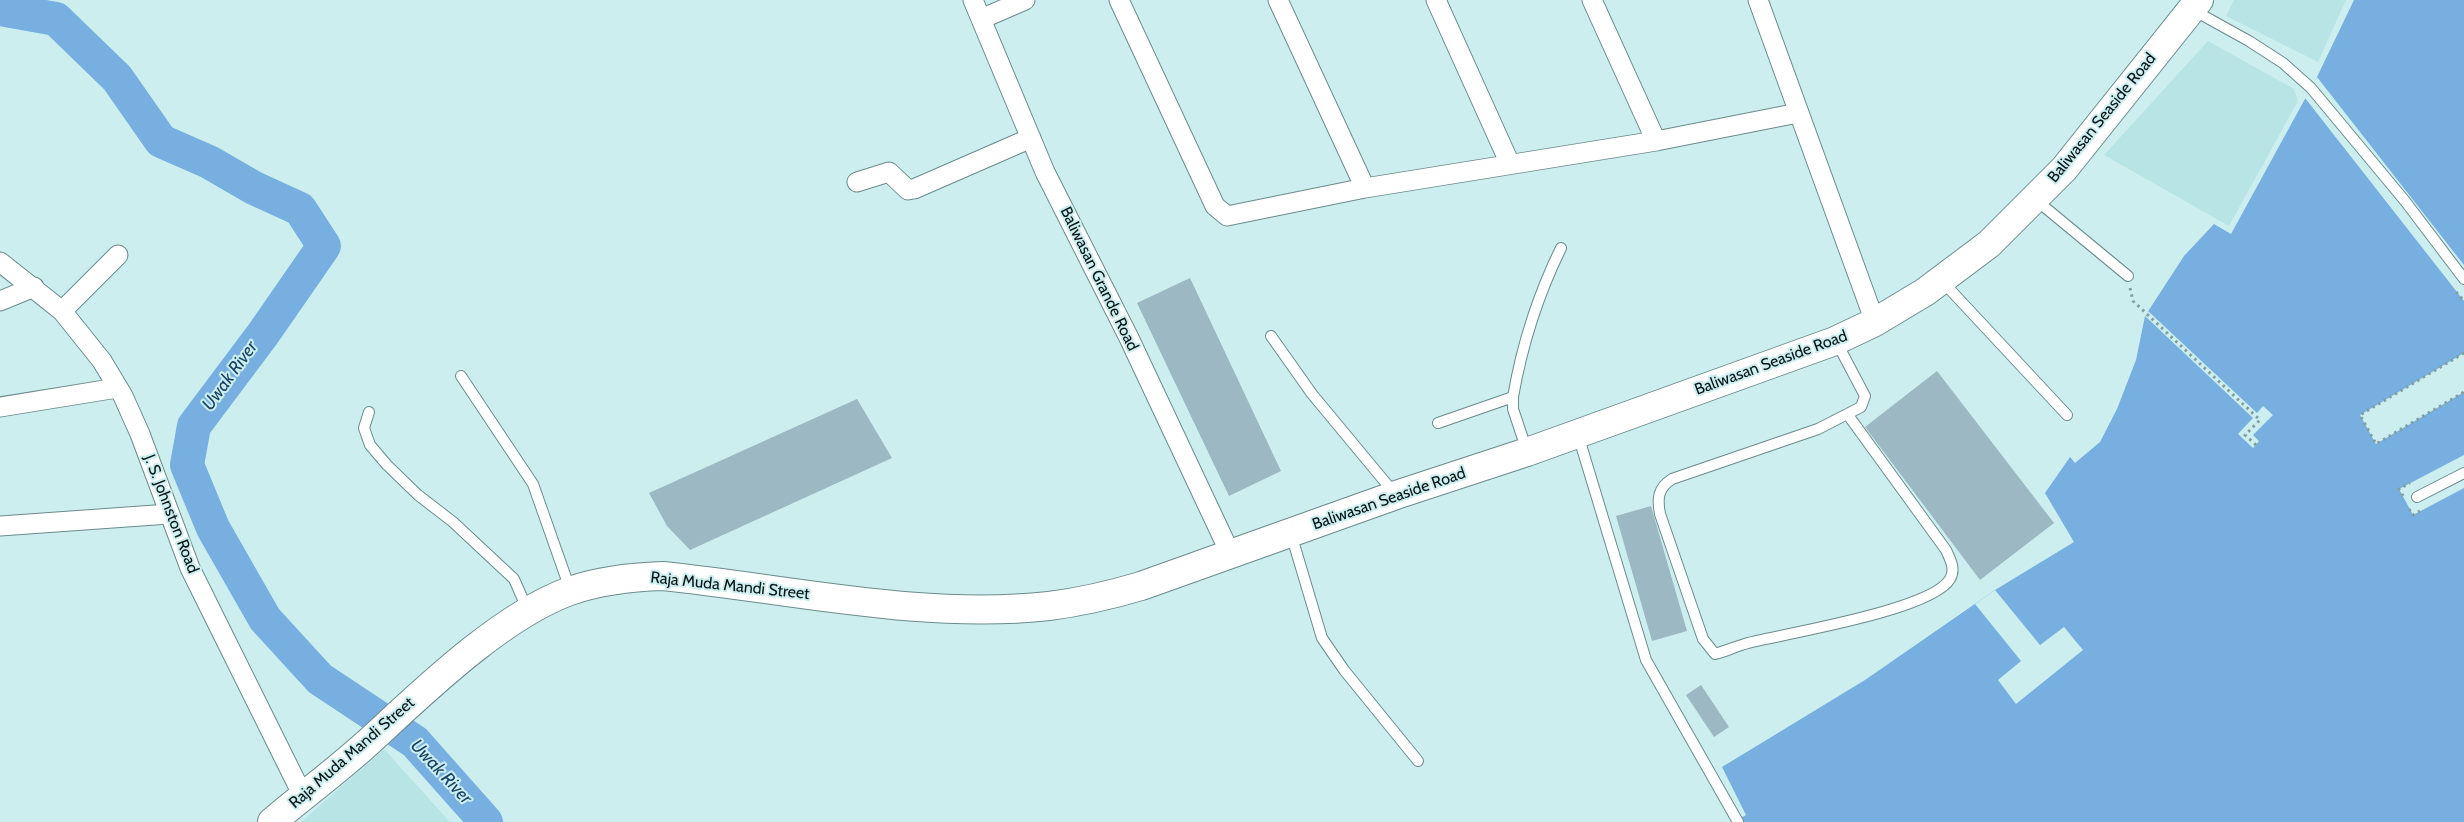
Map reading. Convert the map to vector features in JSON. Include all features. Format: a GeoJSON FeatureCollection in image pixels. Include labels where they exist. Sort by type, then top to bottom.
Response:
{"type":"FeatureCollection","features":[{"type":"Feature","properties":{"kind":"main road","name":"Baliwasan Seaside Road"},"geometry":{"type":"LineString","coordinates":[[1231,555],[1396,495],[1527,452],[1835,340],[1875,322],[1941,280],[1989,244],[2035,199],[2064,169],[2195,5]]}},
{"type":"Feature","properties":{"kind":"main road","name":"Raja Muda Mandi Street"},"geometry":{"type":"LineString","coordinates":[[276,821],[406,706],[490,637],[528,611],[570,591],[629,577],[663,576],[926,608],[1005,609],[1049,606],[1100,598],[1231,555]]}},
{"type":"Feature","properties":{"kind":"street","name":"Baliwasan Grande Road"},"geometry":{"type":"LineString","coordinates":[[973,0],[1031,138],[1231,555]]}},
{"type":"Feature","properties":{"kind":"street"},"geometry":{"type":"LineString","coordinates":[[981,19],[1025,0]]}},
{"type":"Feature","properties":{"kind":"street"},"geometry":{"type":"LineString","coordinates":[[1119,0],[1215,206],[1227,216],[1365,188],[1656,141],[1798,113]]}},
{"type":"Feature","properties":{"kind":"street"},"geometry":{"type":"LineString","coordinates":[[1278,0],[1365,188]]}},
{"type":"Feature","properties":{"kind":"street"},"geometry":{"type":"LineString","coordinates":[[1436,0],[1510,164]]}},
{"type":"Feature","properties":{"kind":"street"},"geometry":{"type":"LineString","coordinates":[[1592,0],[1656,141]]}},
{"type":"Feature","properties":{"kind":"street"},"geometry":{"type":"LineString","coordinates":[[1758,0],[1875,322]]}},
{"type":"Feature","properties":{"kind":"street"},"geometry":{"type":"LineString","coordinates":[[857,182],[889,172],[908,190],[914,189],[1031,138]]}},
{"type":"Feature","properties":{"kind":"street"},"geometry":{"type":"LineString","coordinates":[[62,310],[118,255]]}},
{"type":"Feature","properties":{"kind":"street","name":"J. S. Johnston Road"},"geometry":{"type":"LineString","coordinates":[[0,262],[62,310],[102,362],[117,388],[140,434],[190,568],[303,796]]}},
{"type":"Feature","properties":{"kind":"street"},"geometry":{"type":"LineString","coordinates":[[0,301],[34,287]]}},
{"type":"Feature","properties":{"kind":"street"},"geometry":{"type":"LineString","coordinates":[[0,407],[117,388]]}},
{"type":"Feature","properties":{"kind":"street"},"geometry":{"type":"LineString","coordinates":[[0,526],[169,514]]}},
{"type":"Feature","properties":{"kind":"lane"},"geometry":{"type":"LineString","coordinates":[[2195,5],[2283,63],[2311,88],[2405,201],[2464,280]]}},
{"type":"Feature","properties":{"kind":"lane"},"geometry":{"type":"LineString","coordinates":[[2035,199],[2128,276]]}},
{"type":"Feature","properties":{"kind":"lane"},"geometry":{"type":"LineString","coordinates":[[1527,452],[1513,408],[1513,396],[1531,322],[1548,274],[1561,248]]}},
{"type":"Feature","properties":{"kind":"lane"},"geometry":{"type":"LineString","coordinates":[[1941,280],[2067,415]]}},
{"type":"Feature","properties":{"kind":"lane"},"geometry":{"type":"LineString","coordinates":[[1270,336],[1312,394],[1396,495]]}},
{"type":"Feature","properties":{"kind":"lane"},"geometry":{"type":"LineString","coordinates":[[1835,340],[1865,396],[1861,407],[1848,416],[1818,429],[1672,480],[1664,484],[1659,493],[1660,514],[1703,639],[1715,654],[1747,644],[1862,619],[1938,591],[1951,578],[1952,565],[1946,550],[1848,416]]}},
{"type":"Feature","properties":{"kind":"lane"},"geometry":{"type":"LineString","coordinates":[[461,376],[533,484],[570,591]]}},
{"type":"Feature","properties":{"kind":"lane"},"geometry":{"type":"LineString","coordinates":[[1438,422],[1513,396]]}},
{"type":"Feature","properties":{"kind":"lane"},"geometry":{"type":"LineString","coordinates":[[369,412],[364,428],[370,445],[387,465],[418,495],[453,522],[514,579],[528,611]]}},
{"type":"Feature","properties":{"kind":"lane"},"geometry":{"type":"LineString","coordinates":[[1578,433],[1646,660],[1738,822]]}},
{"type":"Feature","properties":{"kind":"lane"},"geometry":{"type":"LineString","coordinates":[[2417,497],[2464,474]]}},
{"type":"Feature","properties":{"kind":"lane"},"geometry":{"type":"LineString","coordinates":[[1291,533],[1322,638],[1344,670],[1418,760]]}},
{"type":"Feature","properties":{"kind":"path"},"geometry":{"type":"LineString","coordinates":[[2128,276],[2134,301],[2260,420],[2245,435],[2256,445]]}},
{"type":"Feature","properties":{"kind":"path"},"geometry":{"type":"LineString","coordinates":[[2464,353],[2360,415],[2376,444],[2464,392]]}},
{"type":"Feature","properties":{"kind":"shaded area"},"geometry":{"type":"Polygon","coordinates":[[[2234,0],[2346,0],[2318,62],[2226,16],[2234,0]]]}},
{"type":"Feature","properties":{"kind":"shaded area"},"geometry":{"type":"Polygon","coordinates":[[[2208,41],[2294,89],[2298,101],[2229,226],[2104,155],[2208,41]]]}},
{"type":"Feature","properties":{"kind":"shaded area"},"geometry":{"type":"Polygon","coordinates":[[[384,749],[450,822],[301,822],[384,749]]]}},
{"type":"Feature","properties":{"kind":"water"},"geometry":{"type":"Polygon","coordinates":[[[2354,0],[2464,0],[2464,822],[1734,822],[1746,815],[1722,767],[1865,680],[1995,590],[2074,542],[2045,493],[2070,457],[2075,463],[2100,442],[2117,409],[2136,360],[2145,316],[2184,256],[2214,224],[2231,234],[2317,77],[2354,0]]]}},
{"type":"Feature","properties":{"kind":"pier"},"geometry":{"type":"Polygon","coordinates":[[[2317,77],[2464,265],[2464,301],[2305,98],[2317,77]]]}},
{"type":"Feature","properties":{"kind":"pier"},"geometry":{"type":"Polygon","coordinates":[[[2148,311],[2257,413],[2263,406],[2273,415],[2253,435],[2259,441],[2253,448],[2238,434],[2253,418],[2145,316],[2148,311]]]}},
{"type":"Feature","properties":{"kind":"pier"},"geometry":{"type":"Polygon","coordinates":[[[2464,353],[2464,392],[2376,444],[2360,415],[2464,353]]]}},
{"type":"Feature","properties":{"kind":"pier"},"geometry":{"type":"Polygon","coordinates":[[[2464,455],[2464,488],[2413,515],[2399,489],[2464,455]]]}},
{"type":"Feature","properties":{"kind":"pier"},"geometry":{"type":"Polygon","coordinates":[[[1995,590],[2040,645],[2064,627],[2083,650],[2016,704],[1998,680],[2021,661],[1975,604],[1995,590]]]}},
{"type":"Feature","properties":{"kind":"building"},"geometry":{"type":"Polygon","coordinates":[[[1190,278],[1281,471],[1229,496],[1137,303],[1190,278]]]}},
{"type":"Feature","properties":{"kind":"building"},"geometry":{"type":"Polygon","coordinates":[[[1937,371],[2054,523],[1980,580],[1865,427],[1937,371]]]}},
{"type":"Feature","properties":{"kind":"building"},"geometry":{"type":"Polygon","coordinates":[[[857,399],[892,458],[690,550],[667,526],[649,493],[857,399]]]}},
{"type":"Feature","properties":{"kind":"building"},"geometry":{"type":"Polygon","coordinates":[[[1651,506],[1687,631],[1652,641],[1616,516],[1651,506]]]}},
{"type":"Feature","properties":{"kind":"building"},"geometry":{"type":"Polygon","coordinates":[[[1701,685],[1729,727],[1714,737],[1686,695],[1701,685]]]}},
{"type":"Feature","properties":{"kind":"waterway","name":"Uwak River"},"geometry":{"type":"LineString","coordinates":[[0,9],[56,19],[117,78],[161,141],[209,162],[254,188],[300,209],[324,246],[263,334],[194,426],[187,465],[213,528],[265,619],[320,679],[415,742],[486,822]]}}]}
